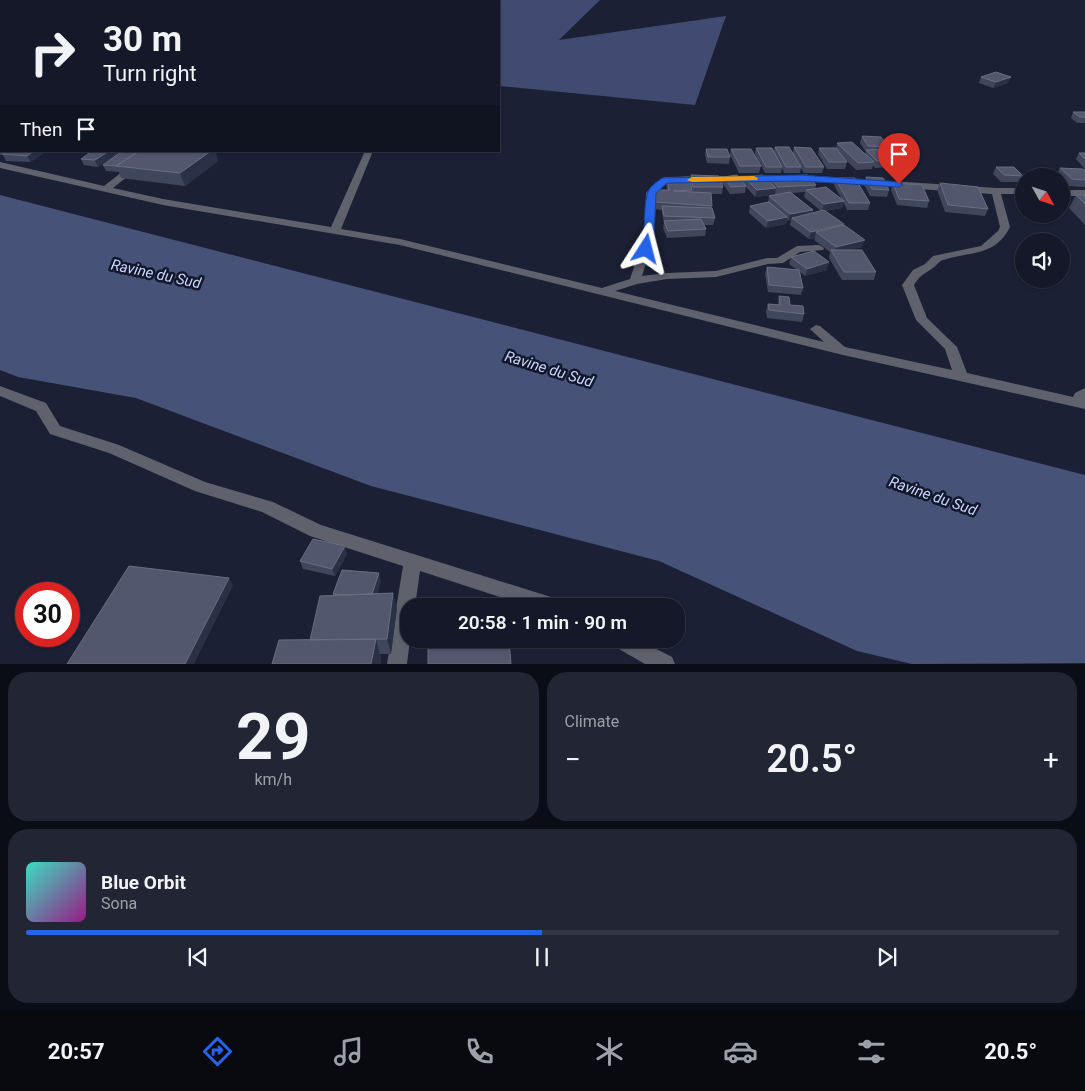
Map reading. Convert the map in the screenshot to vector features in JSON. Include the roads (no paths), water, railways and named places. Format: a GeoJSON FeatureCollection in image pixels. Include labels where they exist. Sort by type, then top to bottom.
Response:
{"type":"FeatureCollection","features":[{"type":"Feature","properties":{"kind":"street"},"geometry":{"type":"LineString","coordinates":[[106,189],[154,152]]}},
{"type":"Feature","properties":{"kind":"street"},"geometry":{"type":"LineString","coordinates":[[336,231],[368,152]]}},
{"type":"Feature","properties":{"kind":"street"},"geometry":{"type":"LineString","coordinates":[[0,165],[163,202],[400,242],[843,351],[1085,403]]}},
{"type":"Feature","properties":{"kind":"street"},"geometry":{"type":"LineString","coordinates":[[635,282],[649,237],[652,193],[665,180],[810,178],[1015,191]]}},
{"type":"Feature","properties":{"kind":"street"},"geometry":{"type":"LineString","coordinates":[[961,377],[951,347],[922,320],[908,285],[917,272],[929,266],[938,258],[985,248],[1002,233],[1005,227],[996,191]]}},
{"type":"Feature","properties":{"kind":"street"},"geometry":{"type":"LineString","coordinates":[[1070,193],[1085,193]]}},
{"type":"Feature","properties":{"kind":"street"},"geometry":{"type":"LineString","coordinates":[[601,292],[635,282],[667,276],[716,274],[754,266],[767,261],[779,261],[797,249],[819,248]]}},
{"type":"Feature","properties":{"kind":"street"},"geometry":{"type":"LineString","coordinates":[[816,329],[843,351]]}},
{"type":"Feature","properties":{"kind":"street"},"geometry":{"type":"LineString","coordinates":[[0,392],[41,407],[55,430],[114,449],[201,487],[267,507],[316,531],[529,598]]}},
{"type":"Feature","properties":{"kind":"street"},"geometry":{"type":"LineString","coordinates":[[1085,393],[1080,396],[1085,403]]}},
{"type":"Feature","properties":{"kind":"street"},"geometry":{"type":"LineString","coordinates":[[396,664],[413,560]]}},
{"type":"Feature","properties":{"kind":"street"},"geometry":{"type":"LineString","coordinates":[[636,648],[665,664]]}},
{"type":"Feature","properties":{"kind":"water","name":"Ravine du Sud"},"geometry":{"type":"Polygon","coordinates":[[[0,195],[1085,475],[1085,663],[912,664],[857,651],[659,561],[371,486],[136,398],[18,377],[0,370],[0,195]]]}}]}
